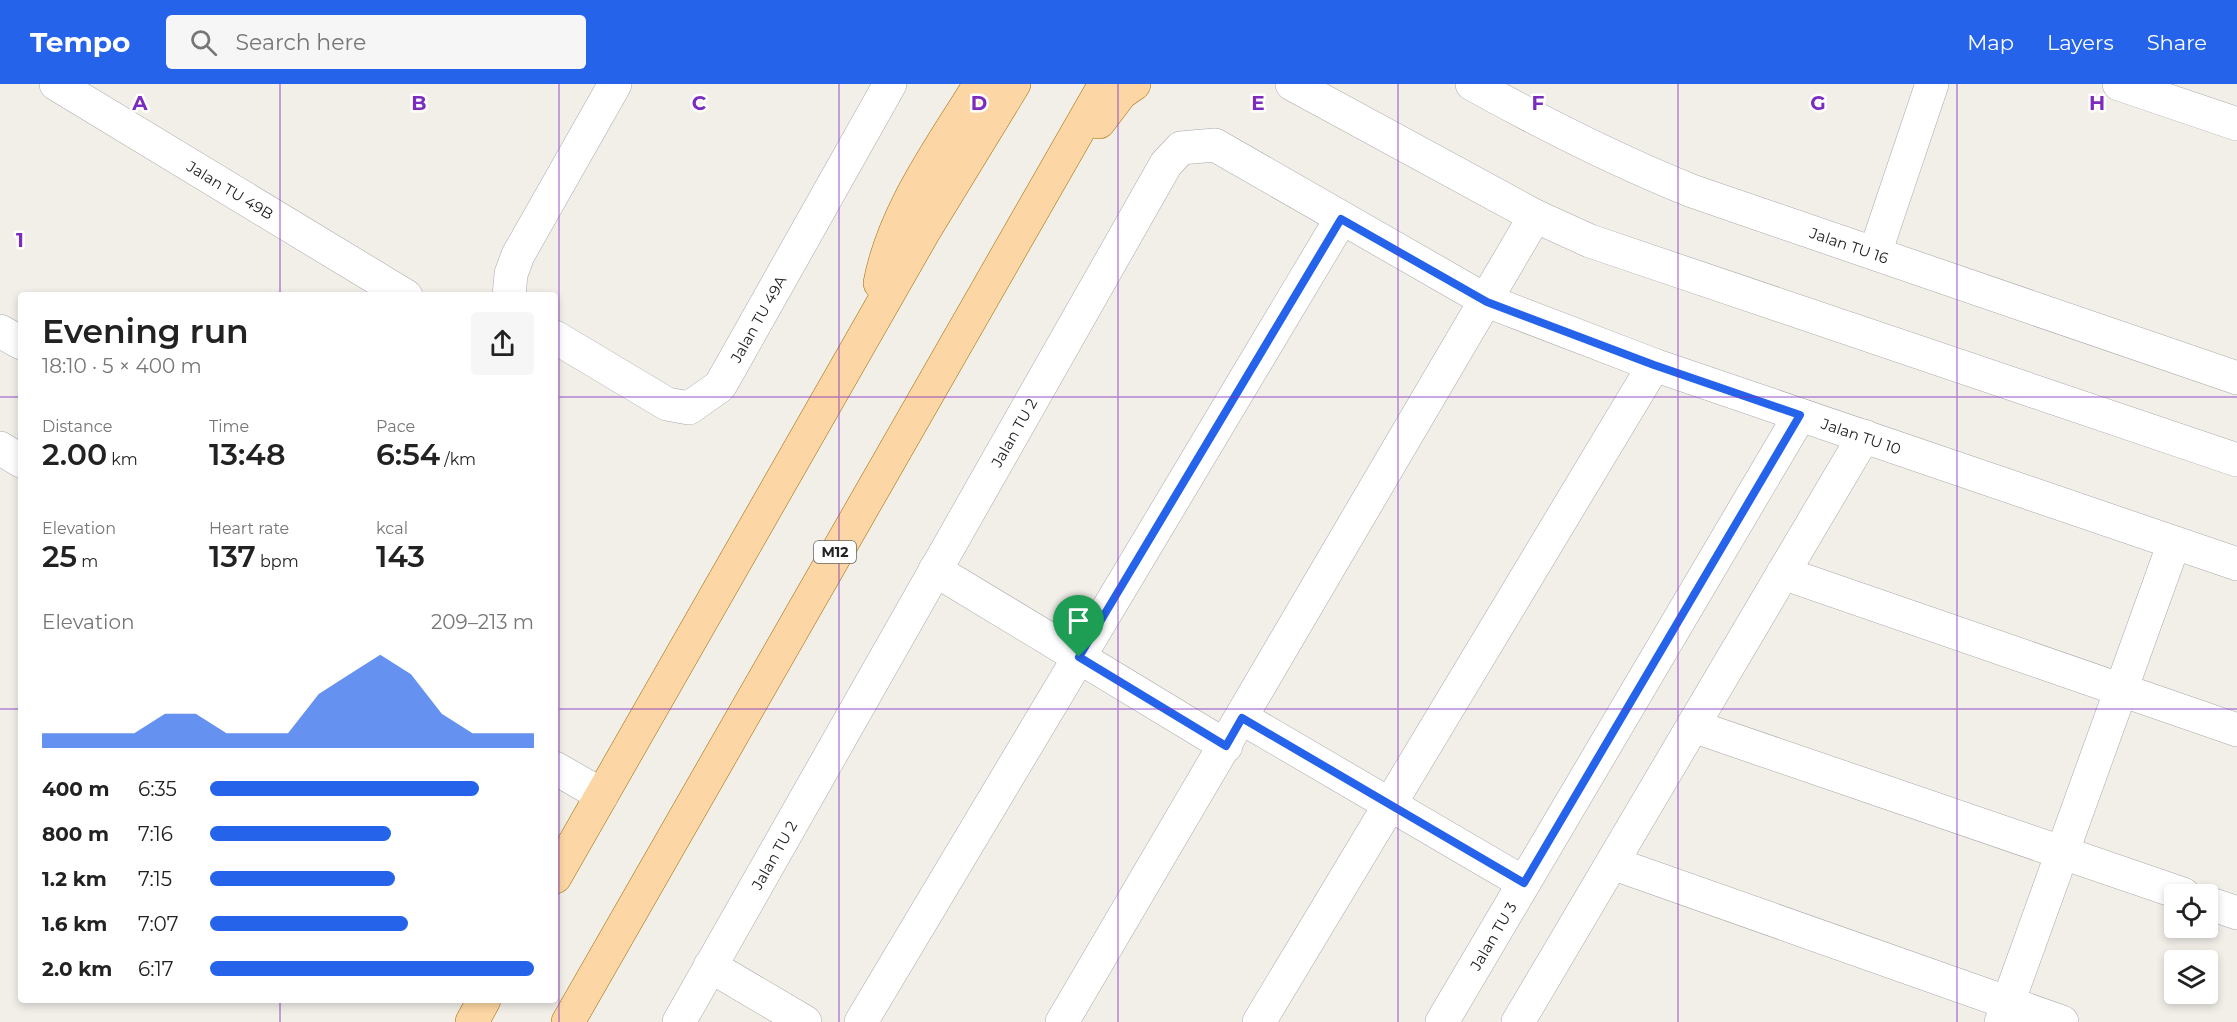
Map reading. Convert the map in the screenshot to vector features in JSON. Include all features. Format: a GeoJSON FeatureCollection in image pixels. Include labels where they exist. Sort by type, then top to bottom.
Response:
{"type":"FeatureCollection","features":[{"type":"Feature","properties":{"kind":"main road"},"geometry":{"type":"LineString","coordinates":[[873,320],[883,269],[896,229],[916,188],[980,84]]}},
{"type":"Feature","properties":{"kind":"main road"},"geometry":{"type":"LineString","coordinates":[[558,872],[873,320],[1014,84]]}},
{"type":"Feature","properties":{"kind":"main road","name":"M12"},"geometry":{"type":"LineString","coordinates":[[568,1022],[1105,84]]}},
{"type":"Feature","properties":{"kind":"main road"},"geometry":{"type":"LineString","coordinates":[[1007,255],[1121,93],[1134,84]]}},
{"type":"Feature","properties":{"kind":"main road"},"geometry":{"type":"LineString","coordinates":[[472,1022],[482,1003]]}},
{"type":"Feature","properties":{"kind":"street","name":"Jalan TU 49B"},"geometry":{"type":"LineString","coordinates":[[56,84],[399,292]]}},
{"type":"Feature","properties":{"kind":"street"},"geometry":{"type":"LineString","coordinates":[[511,292],[511,274],[518,255],[615,84]]}},
{"type":"Feature","properties":{"kind":"street","name":"Jalan TU 49A"},"geometry":{"type":"LineString","coordinates":[[558,339],[667,404],[689,408],[720,386],[890,84]]}},
{"type":"Feature","properties":{"kind":"street"},"geometry":{"type":"LineString","coordinates":[[1292,84],[1535,216],[1590,241],[2237,460]]}},
{"type":"Feature","properties":{"kind":"street","name":"Jalan TU 16"},"geometry":{"type":"LineString","coordinates":[[1472,84],[1555,130],[1621,162],[1692,190],[2237,378]]}},
{"type":"Feature","properties":{"kind":"street"},"geometry":{"type":"LineString","coordinates":[[1875,253],[1932,84]]}},
{"type":"Feature","properties":{"kind":"street"},"geometry":{"type":"LineString","coordinates":[[2119,84],[2237,124]]}},
{"type":"Feature","properties":{"kind":"street","name":"Jalan TU 2"},"geometry":{"type":"LineString","coordinates":[[679,1022],[1166,164],[1181,148],[1215,145],[1487,302]]}},
{"type":"Feature","properties":{"kind":"street"},"geometry":{"type":"LineString","coordinates":[[1062,1022],[1487,302],[1535,216]]}},
{"type":"Feature","properties":{"kind":"street"},"geometry":{"type":"LineString","coordinates":[[861,1022],[1341,219]]}},
{"type":"Feature","properties":{"kind":"street","name":"Jalan TU 10"},"geometry":{"type":"LineString","coordinates":[[1487,302],[1654,365],[2237,564]]}},
{"type":"Feature","properties":{"kind":"street"},"geometry":{"type":"LineString","coordinates":[[0,332],[18,342]]}},
{"type":"Feature","properties":{"kind":"street"},"geometry":{"type":"LineString","coordinates":[[1259,1022],[1654,365]]}},
{"type":"Feature","properties":{"kind":"street","name":"Jalan TU 3"},"geometry":{"type":"LineString","coordinates":[[1442,1022],[1800,415]]}},
{"type":"Feature","properties":{"kind":"street"},"geometry":{"type":"LineString","coordinates":[[1528,1019],[1612,863],[1864,436]]}},
{"type":"Feature","properties":{"kind":"street"},"geometry":{"type":"LineString","coordinates":[[0,448],[18,459]]}},
{"type":"Feature","properties":{"kind":"street"},"geometry":{"type":"LineString","coordinates":[[2005,1013],[2174,543]]}},
{"type":"Feature","properties":{"kind":"street"},"geometry":{"type":"LineString","coordinates":[[935,570],[1226,746]]}},
{"type":"Feature","properties":{"kind":"street"},"geometry":{"type":"LineString","coordinates":[[1783,573],[2237,730]]}},
{"type":"Feature","properties":{"kind":"street"},"geometry":{"type":"LineString","coordinates":[[1242,718],[1524,883]]}},
{"type":"Feature","properties":{"kind":"street"},"geometry":{"type":"LineString","coordinates":[[1693,726],[2164,887]]}},
{"type":"Feature","properties":{"kind":"street"},"geometry":{"type":"LineString","coordinates":[[558,770],[602,795]]}},
{"type":"Feature","properties":{"kind":"street"},"geometry":{"type":"LineString","coordinates":[[1612,863],[2005,1013],[2062,1022]]}},
{"type":"Feature","properties":{"kind":"street"},"geometry":{"type":"LineString","coordinates":[[2218,906],[2237,913]]}},
{"type":"Feature","properties":{"kind":"street"},"geometry":{"type":"LineString","coordinates":[[710,966],[805,1022]]}},
{"type":"Feature","properties":{"kind":"route"},"geometry":{"type":"LineString","coordinates":[[1341,219],[1487,302],[1654,365],[1800,415],[1524,883],[1242,718],[1226,746],[1079,657],[1341,219]]}}]}
